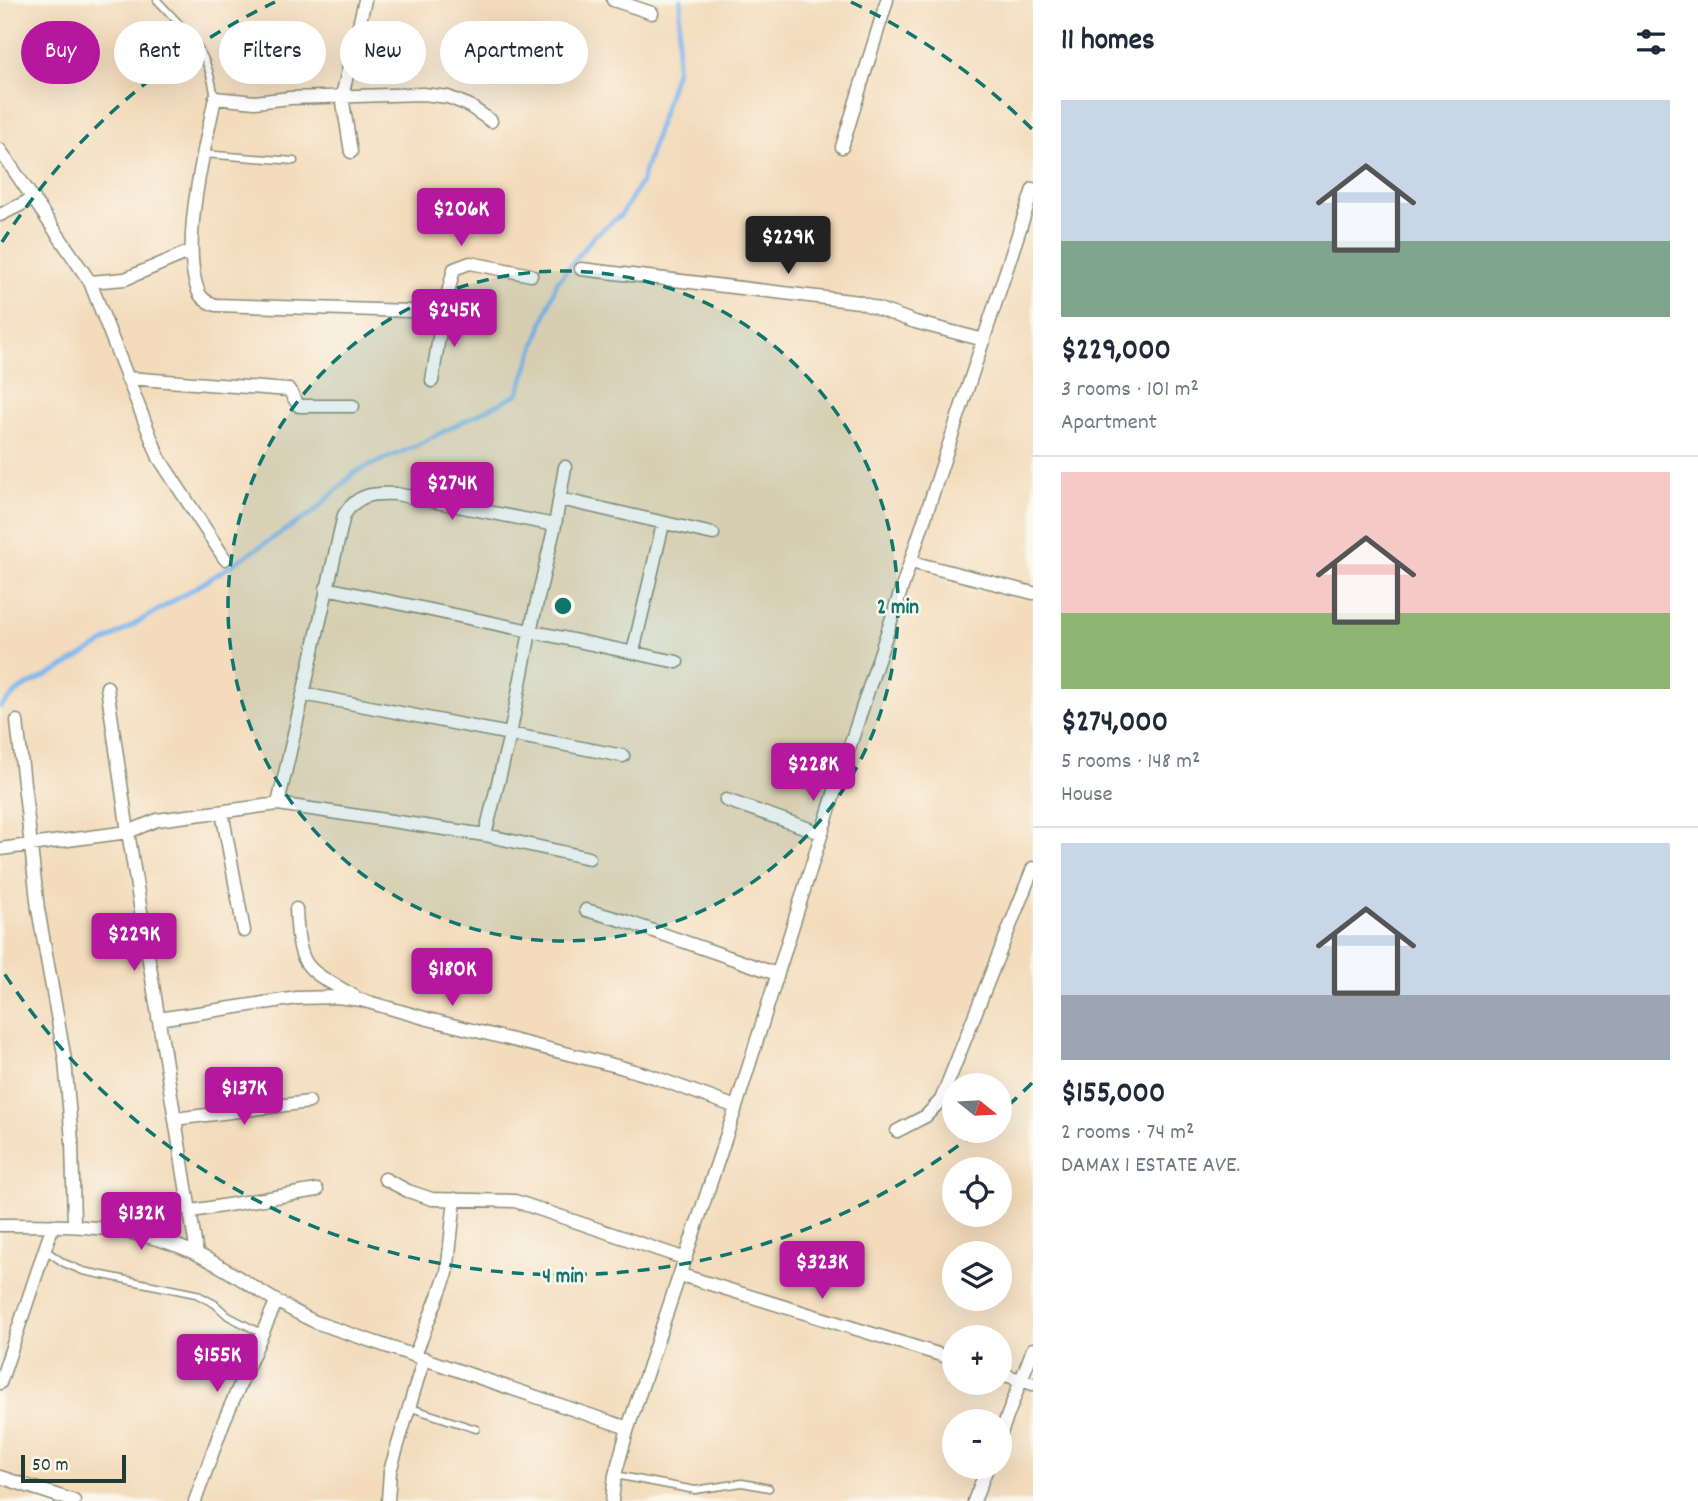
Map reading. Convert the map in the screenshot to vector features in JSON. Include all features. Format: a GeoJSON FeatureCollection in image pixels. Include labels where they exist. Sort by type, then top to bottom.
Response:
{"type":"FeatureCollection","features":[{"type":"Feature","properties":{"kind":"street"},"geometry":{"type":"LineString","coordinates":[[351,152],[342,96],[365,0]]}},
{"type":"Feature","properties":{"kind":"street"},"geometry":{"type":"LineString","coordinates":[[613,0],[652,13]]}},
{"type":"Feature","properties":{"kind":"street"},"geometry":{"type":"LineString","coordinates":[[842,147],[887,0]]}},
{"type":"Feature","properties":{"kind":"street"},"geometry":{"type":"LineString","coordinates":[[443,312],[208,303],[198,293],[191,251],[197,185],[215,99],[243,102],[423,94],[448,97],[468,105],[491,121]]}},
{"type":"Feature","properties":{"kind":"street"},"geometry":{"type":"LineString","coordinates":[[0,150],[90,282],[159,458],[225,559]]}},
{"type":"Feature","properties":{"kind":"street"},"geometry":{"type":"LineString","coordinates":[[612,1501],[615,1475],[656,1340],[681,1275],[837,783],[1032,197]]}},
{"type":"Feature","properties":{"kind":"street"},"geometry":{"type":"LineString","coordinates":[[0,215],[34,198]]}},
{"type":"Feature","properties":{"kind":"street"},"geometry":{"type":"LineString","coordinates":[[90,282],[125,279],[191,251]]}},
{"type":"Feature","properties":{"kind":"street"},"geometry":{"type":"LineString","coordinates":[[432,381],[443,312],[454,269],[470,263],[531,275]]}},
{"type":"Feature","properties":{"kind":"street"},"geometry":{"type":"LineString","coordinates":[[581,269],[859,302],[915,322],[984,340]]}},
{"type":"Feature","properties":{"kind":"street"},"geometry":{"type":"LineString","coordinates":[[127,378],[289,390],[299,406],[353,406]]}},
{"type":"Feature","properties":{"kind":"street"},"geometry":{"type":"LineString","coordinates":[[485,835],[510,735],[565,467]]}},
{"type":"Feature","properties":{"kind":"street"},"geometry":{"type":"LineString","coordinates":[[278,804],[344,515],[356,500],[372,494],[396,494],[555,525]]}},
{"type":"Feature","properties":{"kind":"street"},"geometry":{"type":"LineString","coordinates":[[559,499],[713,534]]}},
{"type":"Feature","properties":{"kind":"street"},"geometry":{"type":"LineString","coordinates":[[633,652],[663,524]]}},
{"type":"Feature","properties":{"kind":"street"},"geometry":{"type":"LineString","coordinates":[[911,562],[1033,593]]}},
{"type":"Feature","properties":{"kind":"street"},"geometry":{"type":"LineString","coordinates":[[326,588],[677,662]]}},
{"type":"Feature","properties":{"kind":"street"},"geometry":{"type":"LineString","coordinates":[[107,687],[197,1254]]}},
{"type":"Feature","properties":{"kind":"street"},"geometry":{"type":"LineString","coordinates":[[303,694],[623,756]]}},
{"type":"Feature","properties":{"kind":"street"},"geometry":{"type":"LineString","coordinates":[[17,721],[38,909],[65,1060],[72,1141],[74,1224]]}},
{"type":"Feature","properties":{"kind":"street"},"geometry":{"type":"LineString","coordinates":[[726,800],[821,833]]}},
{"type":"Feature","properties":{"kind":"street"},"geometry":{"type":"LineString","coordinates":[[0,849],[128,832],[158,820],[278,804],[485,835],[589,858]]}},
{"type":"Feature","properties":{"kind":"street"},"geometry":{"type":"LineString","coordinates":[[222,812],[244,931]]}},
{"type":"Feature","properties":{"kind":"street"},"geometry":{"type":"LineString","coordinates":[[897,1131],[926,1116],[941,1100],[1033,868]]}},
{"type":"Feature","properties":{"kind":"street"},"geometry":{"type":"LineString","coordinates":[[296,909],[297,937],[302,960],[314,973],[361,1000]]}},
{"type":"Feature","properties":{"kind":"street"},"geometry":{"type":"LineString","coordinates":[[586,910],[778,974]]}},
{"type":"Feature","properties":{"kind":"street"},"geometry":{"type":"LineString","coordinates":[[158,1019],[297,998],[337,997],[361,1000],[617,1066],[736,1107]]}},
{"type":"Feature","properties":{"kind":"street"},"geometry":{"type":"LineString","coordinates":[[175,1119],[309,1102]]}},
{"type":"Feature","properties":{"kind":"street"},"geometry":{"type":"LineString","coordinates":[[385,1179],[432,1199],[515,1201],[686,1259]]}},
{"type":"Feature","properties":{"kind":"street"},"geometry":{"type":"LineString","coordinates":[[192,1211],[317,1190]]}},
{"type":"Feature","properties":{"kind":"street"},"geometry":{"type":"LineString","coordinates":[[388,1501],[390,1471],[419,1356],[447,1273],[455,1199]]}},
{"type":"Feature","properties":{"kind":"street"},"geometry":{"type":"LineString","coordinates":[[0,1224],[74,1224],[151,1237],[197,1254],[227,1270],[276,1303],[318,1323],[628,1428]]}},
{"type":"Feature","properties":{"kind":"street"},"geometry":{"type":"LineString","coordinates":[[0,1383],[53,1225]]}},
{"type":"Feature","properties":{"kind":"street"},"geometry":{"type":"LineString","coordinates":[[681,1275],[942,1355]]}},
{"type":"Feature","properties":{"kind":"street"},"geometry":{"type":"LineString","coordinates":[[195,1501],[223,1421],[276,1303]]}},
{"type":"Feature","properties":{"kind":"street"},"geometry":{"type":"LineString","coordinates":[[1012,1413],[1028,1382],[1033,1349]]}},
{"type":"Feature","properties":{"kind":"street"},"geometry":{"type":"LineString","coordinates":[[0,1476],[74,1501]]}},
{"type":"Feature","properties":{"kind":"street"},"geometry":{"type":"LineString","coordinates":[[974,1501],[983,1479]]}},
{"type":"Feature","properties":{"kind":"lane"},"geometry":{"type":"LineString","coordinates":[[157,0],[200,46],[211,71],[215,99]]}},
{"type":"Feature","properties":{"kind":"lane"},"geometry":{"type":"LineString","coordinates":[[203,154],[294,161]]}},
{"type":"Feature","properties":{"kind":"lane"},"geometry":{"type":"LineString","coordinates":[[779,761],[837,783]]}},
{"type":"Feature","properties":{"kind":"lane"},"geometry":{"type":"LineString","coordinates":[[45,1250],[64,1263],[83,1271],[196,1294],[215,1304],[228,1316],[261,1333]]}},
{"type":"Feature","properties":{"kind":"lane"},"geometry":{"type":"LineString","coordinates":[[407,1407],[477,1429]]}},
{"type":"Feature","properties":{"kind":"lane"},"geometry":{"type":"LineString","coordinates":[[615,1475],[695,1490],[742,1483],[769,1488]]}},
{"type":"Feature","properties":{"kind":"waterway"},"geometry":{"type":"LineString","coordinates":[[0,707],[22,688],[58,670],[210,579],[315,511],[355,472],[413,447],[518,394],[557,282],[595,235],[621,215],[641,182],[676,71],[681,0]]}}]}
